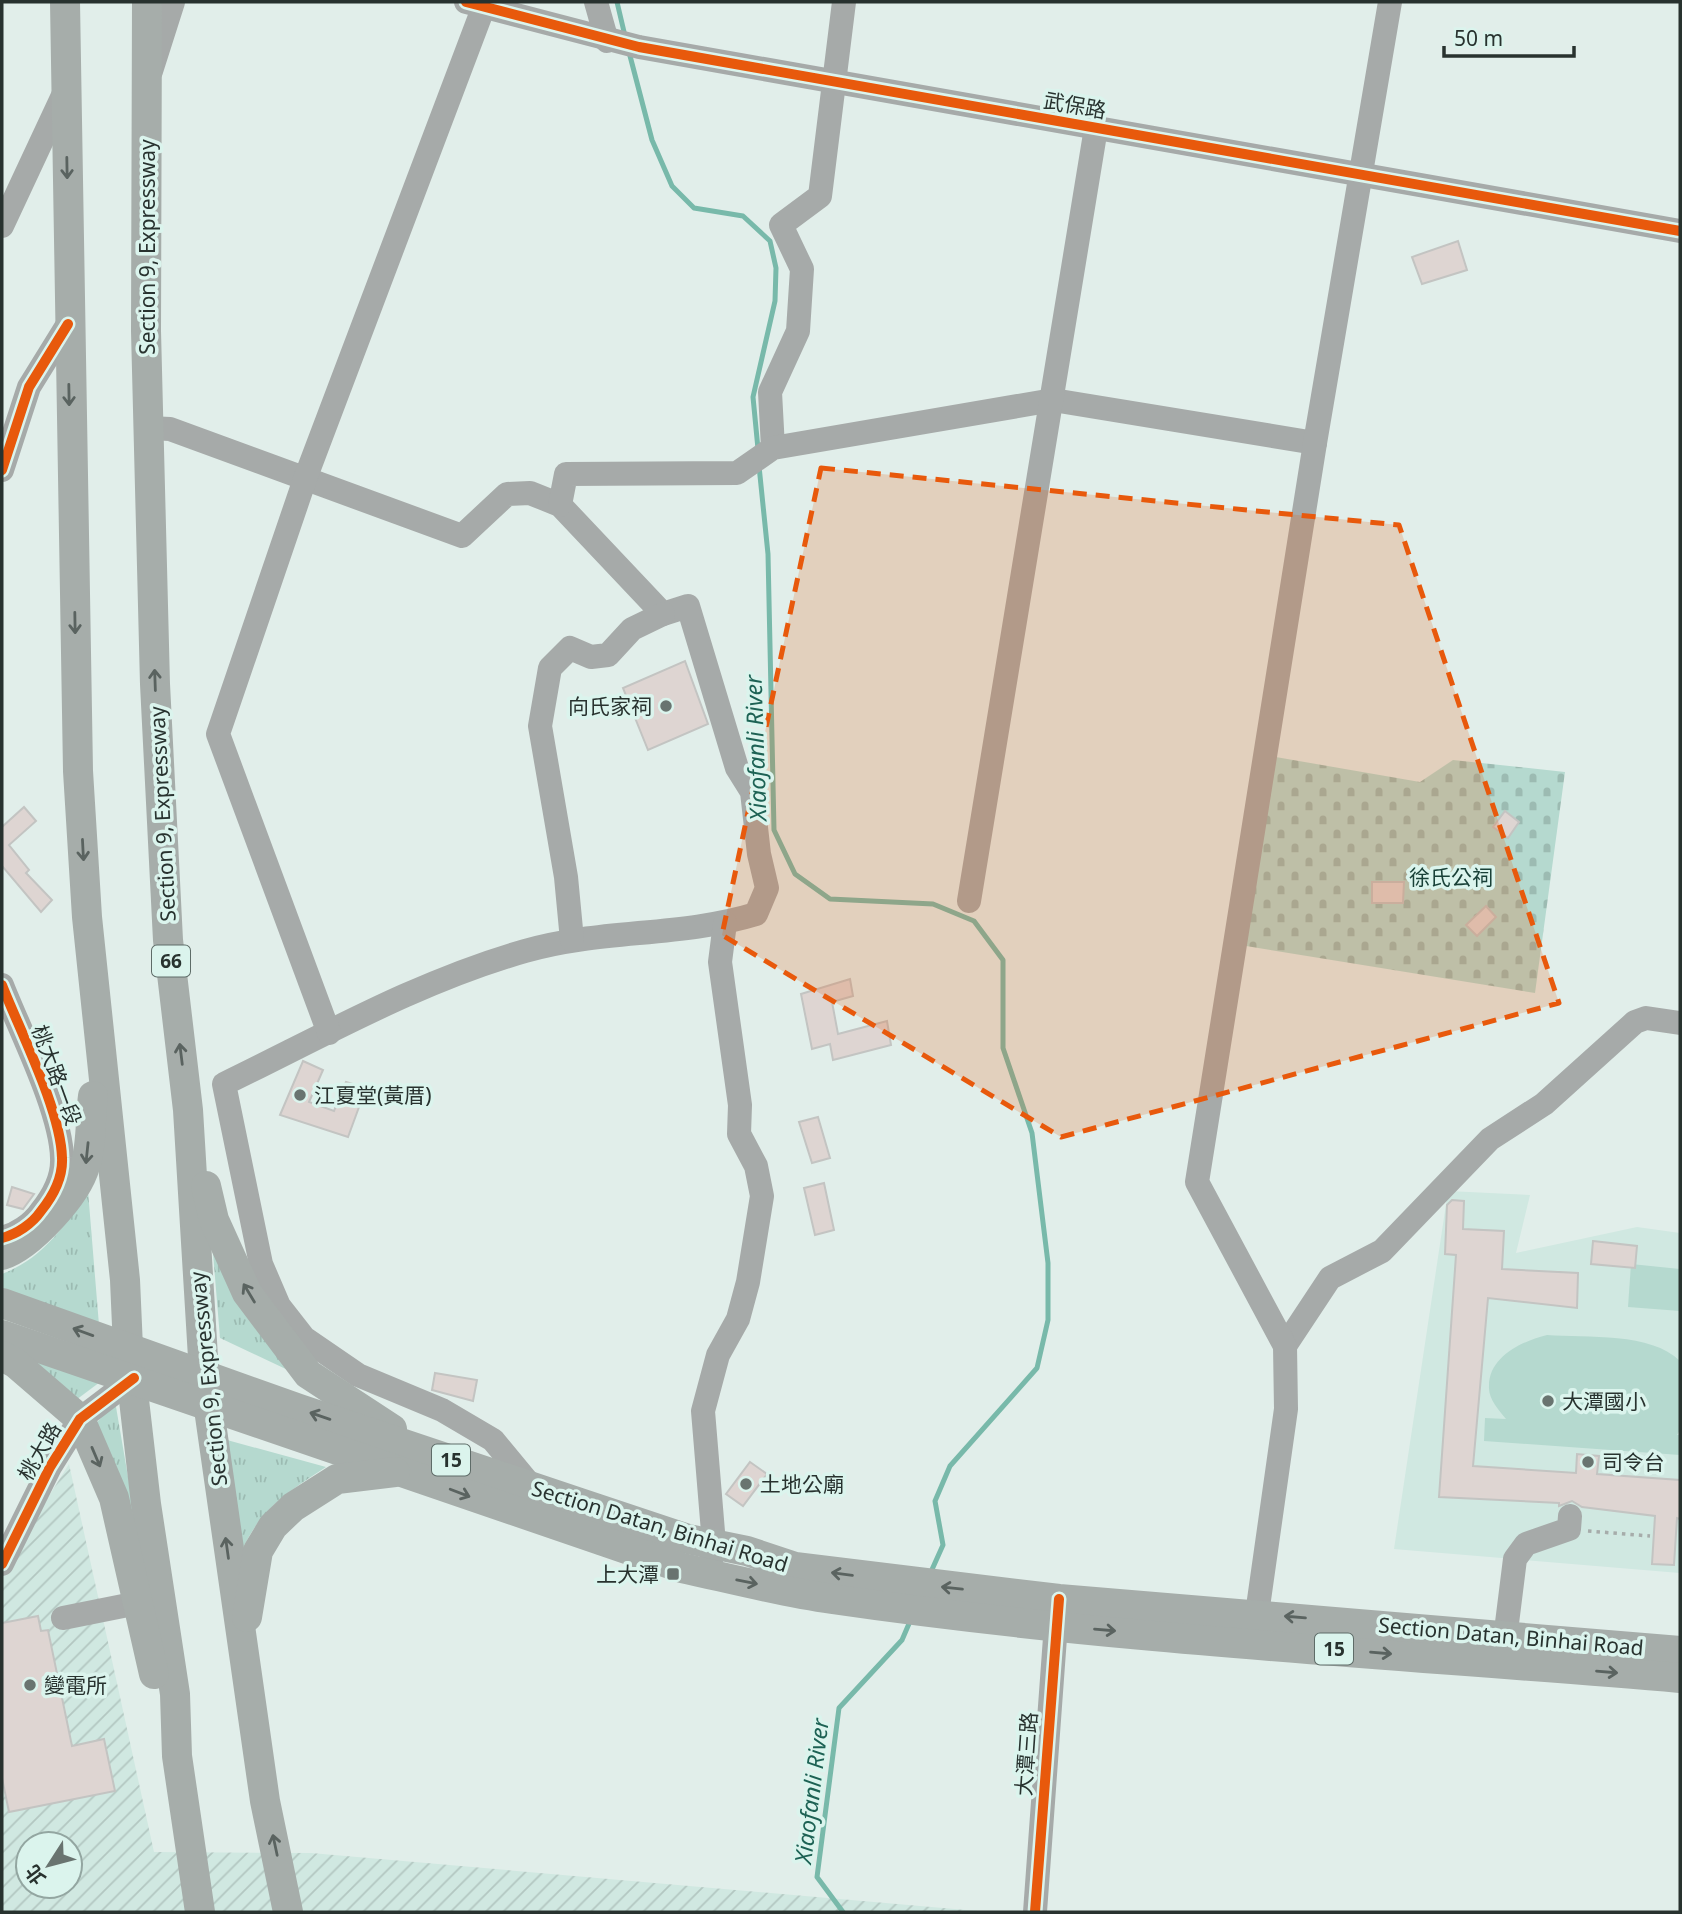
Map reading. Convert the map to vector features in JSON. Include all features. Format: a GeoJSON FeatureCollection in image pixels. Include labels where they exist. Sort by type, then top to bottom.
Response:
{"type":"FeatureCollection","features":[{"type":"Feature","properties":{"kind":"main road"},"geometry":{"type":"LineString","coordinates":[[65,2],[68,324],[78,771],[87,916],[125,1280],[128,1348],[134,1378],[146,1504],[176,1694],[177,1756],[200,1912]]}},
{"type":"Feature","properties":{"kind":"main road","name":"Section 9, Expressway"},"geometry":{"type":"LineString","coordinates":[[147,2],[149,428],[155,684],[168,940],[188,1110],[208,1407],[265,1801],[288,1912]]}},
{"type":"Feature","properties":{"kind":"main road"},"geometry":{"type":"LineString","coordinates":[[2,1255],[41,1230],[59,1209],[85,1167],[99,1036]]}},
{"type":"Feature","properties":{"kind":"main road"},"geometry":{"type":"LineString","coordinates":[[188,1110],[214,1220],[247,1293],[308,1374],[413,1462]]}},
{"type":"Feature","properties":{"kind":"main road","name":"Section Datan, Binhai Road"},"geometry":{"type":"LineString","coordinates":[[2,1303],[204,1374],[413,1462],[682,1569],[830,1599],[907,1595]]}},
{"type":"Feature","properties":{"kind":"main road","name":"Section Datan, Binhai Road"},"geometry":{"type":"LineString","coordinates":[[2,1335],[134,1378],[208,1407],[413,1462],[531,1486],[688,1539],[907,1595],[1057,1613],[1504,1649],[1680,1651]]}},
{"type":"Feature","properties":{"kind":"main road"},"geometry":{"type":"LineString","coordinates":[[2,1356],[16,1363],[80,1419],[114,1498],[160,1699],[177,1756]]}},
{"type":"Feature","properties":{"kind":"main road"},"geometry":{"type":"LineString","coordinates":[[243,1659],[251,1583],[258,1552],[273,1526],[293,1507],[337,1479],[413,1462]]}},
{"type":"Feature","properties":{"kind":"main road","name":"Section Datan, Binhai Road"},"geometry":{"type":"LineString","coordinates":[[1057,1613],[1257,1614],[1504,1649],[1680,1678]]}},
{"type":"Feature","properties":{"kind":"street"},"geometry":{"type":"LineString","coordinates":[[147,81],[173,2]]}},
{"type":"Feature","properties":{"kind":"street"},"geometry":{"type":"LineString","coordinates":[[596,2],[623,44]]}},
{"type":"Feature","properties":{"kind":"street"},"geometry":{"type":"LineString","coordinates":[[774,448],[770,392],[798,331],[802,269],[781,225],[820,196],[844,2]]}},
{"type":"Feature","properties":{"kind":"street"},"geometry":{"type":"LineString","coordinates":[[1257,1614],[1286,1409],[1285,1346],[1197,1182],[1315,443],[1390,2]]}},
{"type":"Feature","properties":{"kind":"street"},"geometry":{"type":"LineString","coordinates":[[329,1032],[218,734],[305,479],[475,4]]}},
{"type":"Feature","properties":{"kind":"street","name":"武保路"},"geometry":{"type":"LineString","coordinates":[[475,4],[623,44],[1359,177],[1680,231]]}},
{"type":"Feature","properties":{"kind":"street"},"geometry":{"type":"LineString","coordinates":[[2,226],[66,89]]}},
{"type":"Feature","properties":{"kind":"street"},"geometry":{"type":"LineString","coordinates":[[969,901],[1096,128]]}},
{"type":"Feature","properties":{"kind":"street"},"geometry":{"type":"LineString","coordinates":[[2,470],[29,387],[68,324]]}},
{"type":"Feature","properties":{"kind":"street"},"geometry":{"type":"LineString","coordinates":[[561,505],[566,474],[737,473],[774,448],[1053,400],[1315,443]]}},
{"type":"Feature","properties":{"kind":"street"},"geometry":{"type":"LineString","coordinates":[[149,428],[170,429],[462,536],[507,494],[530,494],[561,505],[663,614]]}},
{"type":"Feature","properties":{"kind":"street"},"geometry":{"type":"LineString","coordinates":[[531,1486],[493,1440],[442,1410],[358,1375],[304,1338],[279,1306],[261,1264],[224,1084],[410,990],[526,951],[572,940],[725,923],[756,914],[767,888],[759,854],[752,792],[737,768],[688,606],[632,629],[608,655],[591,657],[570,648],[551,668],[540,726],[566,877],[572,940]]}},
{"type":"Feature","properties":{"kind":"street"},"geometry":{"type":"LineString","coordinates":[[709,1574],[714,1544],[703,1411],[718,1355],[738,1320],[748,1282],[762,1196],[756,1166],[739,1134],[740,1105],[720,962],[725,923]]}},
{"type":"Feature","properties":{"kind":"street","name":"桃大路一段"},"geometry":{"type":"LineString","coordinates":[[2,985],[53,1113],[63,1161],[55,1194],[36,1218],[12,1235],[2,1238]]}},
{"type":"Feature","properties":{"kind":"street"},"geometry":{"type":"LineString","coordinates":[[1285,1346],[1330,1278],[1382,1251],[1490,1139],[1544,1104],[1635,1022],[1646,1018],[1680,1023]]}},
{"type":"Feature","properties":{"kind":"street","name":"桃大路"},"geometry":{"type":"LineString","coordinates":[[2,1564],[50,1467],[80,1419],[134,1378]]}},
{"type":"Feature","properties":{"kind":"street"},"geometry":{"type":"LineString","coordinates":[[1504,1649],[1515,1559],[1526,1544],[1569,1522]]}},
{"type":"Feature","properties":{"kind":"street"},"geometry":{"type":"LineString","coordinates":[[63,1618],[138,1603]]}},
{"type":"Feature","properties":{"kind":"street","name":"大潭三路"},"geometry":{"type":"LineString","coordinates":[[1035,1912],[1057,1613]]}},
{"type":"Feature","properties":{"kind":"path"},"geometry":{"type":"LineString","coordinates":[[1569,1522],[1650,1536]]}},
{"type":"Feature","properties":{"kind":"highlighted area"},"geometry":{"type":"Polygon","coordinates":[[[821,468],[1399,525],[1559,1003],[1061,1137],[722,935],[821,468]]]}},
{"type":"Feature","properties":{"kind":"shaded area","name":"大潭國小"},"geometry":{"type":"Polygon","coordinates":[[[1448,1191],[1530,1195],[1516,1253],[1637,1227],[1680,1233],[1680,1573],[1394,1549],[1448,1191]]]}},
{"type":"Feature","properties":{"kind":"shaded area"},"geometry":{"type":"Polygon","coordinates":[[[69,1464],[154,1852],[311,1853],[989,1912],[2,1912],[2,1571],[69,1464]]]}},
{"type":"Feature","properties":{"kind":"green space","name":"徐氏公祠"},"geometry":{"type":"Polygon","coordinates":[[[1270,756],[1420,782],[1453,760],[1565,772],[1535,993],[1240,945],[1270,756]]]}},
{"type":"Feature","properties":{"kind":"green space"},"geometry":{"type":"Polygon","coordinates":[[[88,1191],[99,1325],[2,1297],[2,1274],[29,1260],[41,1250],[61,1229],[88,1191]]]}},
{"type":"Feature","properties":{"kind":"green space"},"geometry":{"type":"Polygon","coordinates":[[[213,1253],[290,1371],[220,1338],[213,1253]]]}},
{"type":"Feature","properties":{"kind":"green space"},"geometry":{"type":"Polygon","coordinates":[[[1631,1264],[1680,1269],[1680,1311],[1628,1307],[1631,1264]]]}},
{"type":"Feature","properties":{"kind":"green space"},"geometry":{"type":"Polygon","coordinates":[[[1547,1335],[1636,1341],[1653,1345],[1680,1361],[1680,1430],[1677,1435],[1680,1435],[1680,1455],[1484,1441],[1485,1418],[1506,1419],[1494,1404],[1489,1391],[1495,1366],[1518,1346],[1547,1335]]]}},
{"type":"Feature","properties":{"kind":"green space"},"geometry":{"type":"Polygon","coordinates":[[[26,1359],[100,1382],[76,1400],[26,1359]]]}},
{"type":"Feature","properties":{"kind":"green space"},"geometry":{"type":"Polygon","coordinates":[[[115,1401],[144,1570],[93,1427],[115,1401]]]}},
{"type":"Feature","properties":{"kind":"green space"},"geometry":{"type":"Polygon","coordinates":[[[227,1440],[326,1467],[277,1502],[258,1523],[242,1550],[227,1440]]]}},
{"type":"Feature","properties":{"kind":"building"},"geometry":{"type":"Polygon","coordinates":[[[1458,241],[1467,270],[1422,284],[1412,257],[1458,241]]]}},
{"type":"Feature","properties":{"kind":"building","name":"向氏家祠"},"geometry":{"type":"Polygon","coordinates":[[[685,661],[708,724],[648,750],[623,688],[685,661]]]}},
{"type":"Feature","properties":{"kind":"building"},"geometry":{"type":"Polygon","coordinates":[[[24,807],[36,821],[9,845],[29,870],[26,873],[52,900],[41,912],[2,866],[2,827],[24,807]]]}},
{"type":"Feature","properties":{"kind":"building"},"geometry":{"type":"Polygon","coordinates":[[[1505,811],[1519,822],[1508,838],[1493,827],[1505,811]]]}},
{"type":"Feature","properties":{"kind":"building"},"geometry":{"type":"Polygon","coordinates":[[[1372,882],[1404,882],[1403,903],[1372,903],[1372,882]]]}},
{"type":"Feature","properties":{"kind":"building"},"geometry":{"type":"Polygon","coordinates":[[[1486,906],[1496,917],[1477,936],[1466,925],[1486,906]]]}},
{"type":"Feature","properties":{"kind":"building"},"geometry":{"type":"Polygon","coordinates":[[[850,979],[853,996],[832,1002],[838,1034],[887,1021],[891,1045],[833,1060],[830,1044],[812,1049],[801,994],[850,979]]]}},
{"type":"Feature","properties":{"kind":"building","name":"江夏堂(黃厝)"},"geometry":{"type":"Polygon","coordinates":[[[303,1061],[323,1070],[309,1102],[334,1111],[346,1082],[366,1088],[348,1137],[280,1115],[303,1061]]]}},
{"type":"Feature","properties":{"kind":"building"},"geometry":{"type":"Polygon","coordinates":[[[818,1117],[830,1158],[812,1163],[799,1122],[818,1117]]]}},
{"type":"Feature","properties":{"kind":"building"},"geometry":{"type":"Polygon","coordinates":[[[824,1183],[834,1230],[815,1235],[804,1188],[824,1183]]]}},
{"type":"Feature","properties":{"kind":"building"},"geometry":{"type":"Polygon","coordinates":[[[12,1187],[34,1194],[23,1209],[7,1205],[12,1187]]]}},
{"type":"Feature","properties":{"kind":"building"},"geometry":{"type":"Polygon","coordinates":[[[1452,1200],[1464,1201],[1463,1229],[1504,1231],[1502,1269],[1578,1273],[1577,1308],[1488,1298],[1473,1466],[1576,1473],[1577,1454],[1599,1456],[1597,1474],[1680,1480],[1680,1519],[1677,1518],[1674,1565],[1652,1564],[1655,1516],[1582,1507],[1572,1501],[1559,1506],[1559,1503],[1439,1497],[1456,1255],[1445,1254],[1447,1205],[1452,1200]]]}},
{"type":"Feature","properties":{"kind":"building"},"geometry":{"type":"Polygon","coordinates":[[[1593,1241],[1637,1246],[1635,1268],[1591,1264],[1593,1241]]]}},
{"type":"Feature","properties":{"kind":"building"},"geometry":{"type":"Polygon","coordinates":[[[435,1373],[477,1380],[473,1401],[432,1390],[435,1373]]]}},
{"type":"Feature","properties":{"kind":"building","name":"土地公廟"},"geometry":{"type":"Polygon","coordinates":[[[750,1462],[767,1474],[743,1506],[726,1494],[750,1462]]]}},
{"type":"Feature","properties":{"kind":"building","name":"變電所"},"geometry":{"type":"Polygon","coordinates":[[[38,1616],[41,1631],[48,1630],[72,1746],[104,1739],[115,1791],[9,1812],[2,1778],[2,1623],[38,1616]]]}},
{"type":"Feature","properties":{"kind":"waterway","name":"Xiaofanli River"},"geometry":{"type":"LineString","coordinates":[[617,2],[625,36]]}},
{"type":"Feature","properties":{"kind":"waterway","name":"Xiaofanli River"},"geometry":{"type":"LineString","coordinates":[[629,52],[652,140],[672,186],[694,208],[743,216],[770,241],[776,268],[775,301],[753,397],[758,449]]}},
{"type":"Feature","properties":{"kind":"waterway","name":"Xiaofanli River"},"geometry":{"type":"LineString","coordinates":[[759,466],[768,554],[774,830],[795,874],[830,899],[933,904],[974,921],[1003,960],[1003,1048],[1032,1133],[1048,1263],[1048,1320],[1037,1368],[950,1466],[935,1501],[943,1545],[930,1574]]}},
{"type":"Feature","properties":{"kind":"waterway","name":"Xiaofanli River"},"geometry":{"type":"LineString","coordinates":[[843,1912],[817,1877],[839,1708],[902,1640],[911,1619]]}},
{"type":"Feature","properties":{"kind":"cycle path"},"geometry":{"type":"LineString","coordinates":[[466,2],[639,47],[1680,231]]}},
{"type":"Feature","properties":{"kind":"cycle path"},"geometry":{"type":"LineString","coordinates":[[2,470],[29,387],[68,324]]}},
{"type":"Feature","properties":{"kind":"cycle path"},"geometry":{"type":"LineString","coordinates":[[2,985],[55,1118],[62,1158],[59,1180],[37,1216],[19,1231],[2,1238]]}},
{"type":"Feature","properties":{"kind":"cycle path"},"geometry":{"type":"LineString","coordinates":[[2,1564],[50,1467],[80,1419],[134,1378]]}},
{"type":"Feature","properties":{"kind":"cycle path"},"geometry":{"type":"LineString","coordinates":[[1035,1912],[1059,1599]]}},
{"type":"Feature","properties":{"kind":"place","name":"向氏家祠"},"geometry":{"type":"Point","coordinates":[666,706]}},
{"type":"Feature","properties":{"kind":"place","name":"江夏堂(黃厝)"},"geometry":{"type":"Point","coordinates":[300,1095]}},
{"type":"Feature","properties":{"kind":"place","name":"大潭國小"},"geometry":{"type":"Point","coordinates":[1548,1401]}},
{"type":"Feature","properties":{"kind":"place","name":"司令台"},"geometry":{"type":"Point","coordinates":[1588,1462]}},
{"type":"Feature","properties":{"kind":"place","name":"土地公廟"},"geometry":{"type":"Point","coordinates":[746,1484]}},
{"type":"Feature","properties":{"kind":"place","name":"上大潭"},"geometry":{"type":"Point","coordinates":[673,1574]}},
{"type":"Feature","properties":{"kind":"place","name":"變電所"},"geometry":{"type":"Point","coordinates":[30,1685]}}]}
